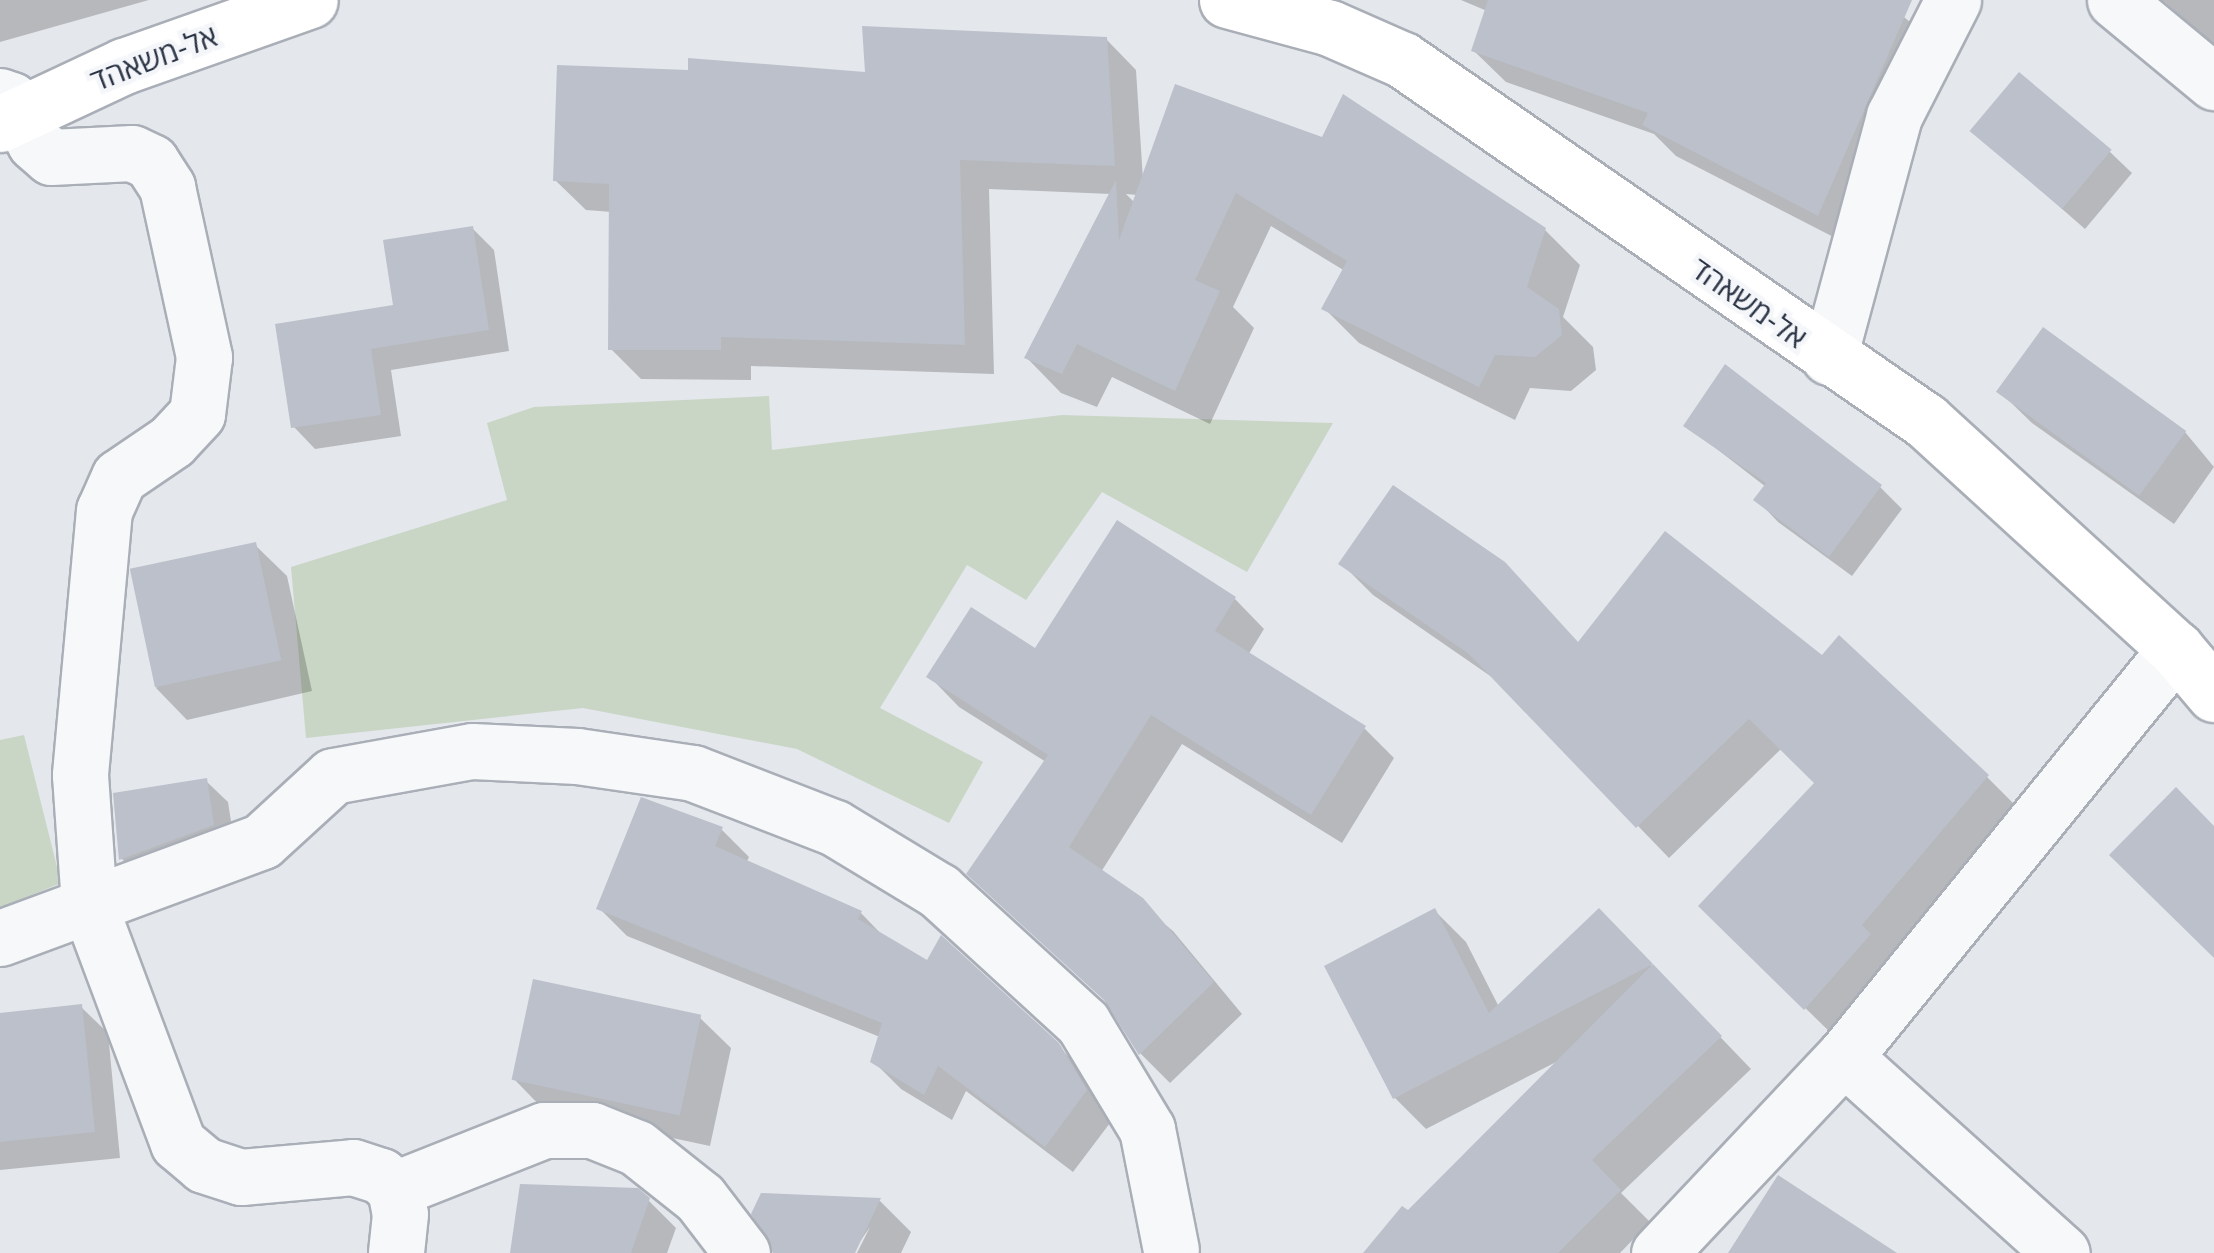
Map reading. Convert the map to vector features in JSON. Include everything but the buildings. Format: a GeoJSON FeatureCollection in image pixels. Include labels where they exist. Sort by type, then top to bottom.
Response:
{"type":"FeatureCollection","features":[{"type":"Feature","properties":{"kind":"street","name":"אל-משאהד"},"geometry":{"type":"LineString","coordinates":[[6,111],[310,0]]}},
{"type":"Feature","properties":{"kind":"street","name":"אל-משאהד"},"geometry":{"type":"LineString","coordinates":[[1227,0],[1330,28],[1403,60],[1829,358],[1926,421],[2176,649],[2214,694]]}},
{"type":"Feature","properties":{"kind":"street"},"geometry":{"type":"LineString","coordinates":[[1829,358],[1894,116],[1953,0]]}},
{"type":"Feature","properties":{"kind":"street"},"geometry":{"type":"LineString","coordinates":[[2115,0],[2214,82]]}},
{"type":"Feature","properties":{"kind":"street"},"geometry":{"type":"LineString","coordinates":[[6,111],[50,157],[132,154],[151,162],[167,187],[204,356],[196,414],[172,441],[118,477],[104,510],[80,775],[88,905],[178,1143],[204,1165],[241,1177],[353,1167],[381,1176],[395,1189],[396,1253]]}},
{"type":"Feature","properties":{"kind":"street"},"geometry":{"type":"LineString","coordinates":[[1659,1253],[1844,1057],[2176,649]]}},
{"type":"Feature","properties":{"kind":"street"},"geometry":{"type":"LineString","coordinates":[[0,938],[262,841],[333,776],[472,751],[578,756],[693,772],[835,828],[938,891],[1083,1023],[1147,1130],[1171,1250]]}},
{"type":"Feature","properties":{"kind":"street"},"geometry":{"type":"LineString","coordinates":[[1844,1057],[2062,1253]]}},
{"type":"Feature","properties":{"kind":"street"},"geometry":{"type":"LineString","coordinates":[[395,1189],[544,1130],[592,1130],[637,1148],[700,1198],[742,1253]]}},
{"type":"Feature","properties":{"kind":"green space"},"geometry":{"type":"Polygon","coordinates":[[[769,396],[772,450],[1062,415],[1333,423],[1247,572],[1102,492],[1026,600],[967,565],[880,708],[983,762],[949,823],[797,749],[583,708],[306,738],[291,567],[507,500],[487,423],[534,407],[769,396]]]}},
{"type":"Feature","properties":{"kind":"green space"},"geometry":{"type":"Polygon","coordinates":[[[24,735],[61,883],[0,908],[0,740],[24,735]]]}}]}
